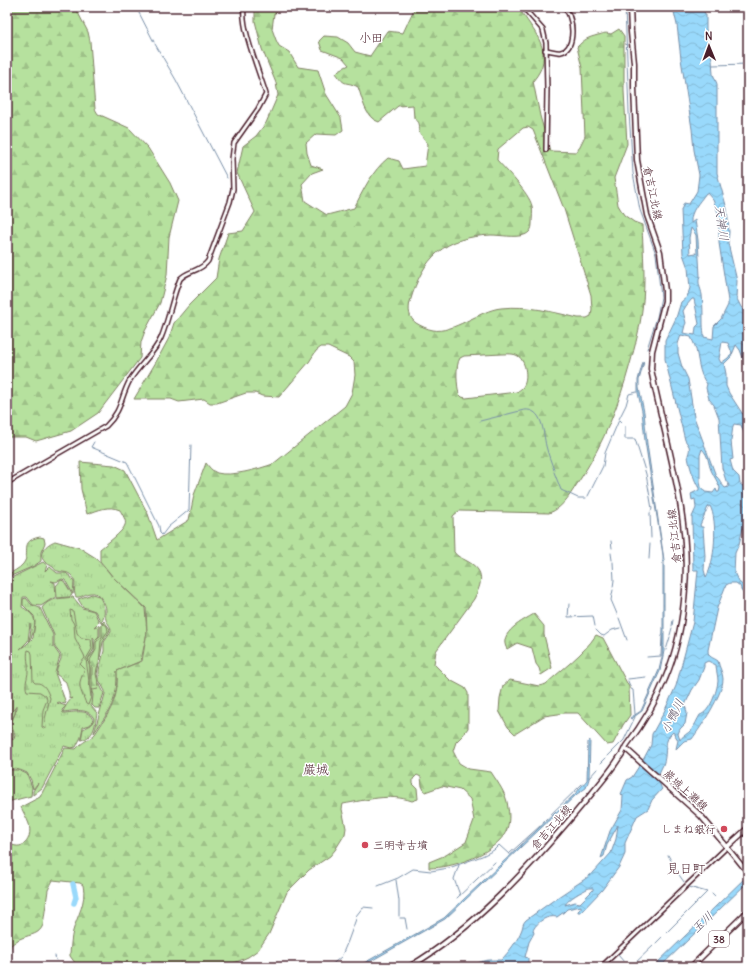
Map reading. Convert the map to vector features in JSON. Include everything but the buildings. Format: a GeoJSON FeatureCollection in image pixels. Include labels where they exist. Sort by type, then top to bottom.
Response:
{"type":"FeatureCollection","features":[{"type":"Feature","properties":{"kind":"main road","name":"倉吉江北線"},"geometry":{"type":"LineString","coordinates":[[409,967],[461,930],[510,886],[556,836],[620,758],[625,748],[648,716],[663,685],[671,663],[682,618],[686,575],[684,536],[678,492],[651,369],[652,351],[666,292],[660,252],[647,215],[637,160],[634,63],[630,7]]}},
{"type":"Feature","properties":{"kind":"main road","name":"巌城上灘線"},"geometry":{"type":"LineString","coordinates":[[625,748],[692,807],[727,847]]}},
{"type":"Feature","properties":{"kind":"main road"},"geometry":{"type":"LineString","coordinates":[[727,847],[748,828]]}},
{"type":"Feature","properties":{"kind":"main road","name":"38"},"geometry":{"type":"LineString","coordinates":[[690,967],[748,912]]}},
{"type":"Feature","properties":{"kind":"street"},"geometry":{"type":"LineString","coordinates":[[7,483],[106,426],[114,418],[130,382],[153,352],[161,338],[180,279],[184,275],[198,270],[208,261],[230,202],[233,189],[232,159],[234,143],[258,109],[266,94],[244,21],[244,7]]}},
{"type":"Feature","properties":{"kind":"street"},"geometry":{"type":"LineString","coordinates":[[523,7],[543,30],[546,43],[546,150]]}},
{"type":"Feature","properties":{"kind":"street"},"geometry":{"type":"LineString","coordinates":[[545,50],[560,52],[566,49],[569,45],[572,33],[571,24],[569,15],[564,7]]}},
{"type":"Feature","properties":{"kind":"street"},"geometry":{"type":"LineString","coordinates":[[601,967],[727,847],[748,873]]}},
{"type":"Feature","properties":{"kind":"green space"},"geometry":{"type":"Polygon","coordinates":[[[7,7],[75,7],[88,32],[90,41],[95,109],[98,114],[129,128],[148,148],[170,183],[178,201],[169,237],[167,275],[160,303],[145,331],[141,342],[140,358],[98,413],[71,431],[36,441],[26,437],[7,437],[7,7]]]}},
{"type":"Feature","properties":{"kind":"green space"},"geometry":{"type":"Polygon","coordinates":[[[255,7],[284,7],[274,14],[272,29],[279,46],[289,52],[298,67],[318,70],[326,94],[341,118],[343,130],[336,135],[316,134],[306,143],[307,153],[311,165],[323,169],[312,173],[302,184],[305,201],[327,215],[354,208],[377,169],[388,158],[399,161],[403,169],[425,166],[428,144],[419,132],[419,124],[414,118],[413,105],[398,106],[379,122],[371,117],[365,108],[358,87],[344,82],[336,73],[349,65],[343,58],[322,50],[319,41],[324,36],[338,37],[348,43],[355,52],[370,56],[387,31],[403,33],[415,7],[518,7],[536,34],[543,52],[543,61],[540,71],[533,81],[540,116],[550,151],[577,152],[585,136],[582,68],[577,47],[584,40],[604,33],[611,34],[619,29],[624,36],[624,91],[627,144],[614,178],[618,205],[624,215],[634,222],[642,225],[644,289],[639,330],[626,379],[604,437],[581,478],[559,507],[549,513],[459,511],[453,516],[454,552],[473,565],[480,573],[481,578],[479,588],[474,599],[436,651],[434,664],[450,680],[465,688],[468,693],[468,728],[456,742],[453,751],[459,763],[469,769],[491,772],[506,798],[509,822],[506,832],[498,842],[490,849],[460,863],[449,866],[429,868],[429,862],[446,855],[466,842],[474,820],[470,799],[460,790],[442,786],[425,792],[422,786],[421,777],[417,775],[413,779],[413,784],[417,788],[418,799],[412,801],[386,797],[343,804],[342,809],[346,828],[345,834],[330,856],[309,870],[287,892],[269,934],[258,950],[248,957],[232,964],[210,967],[135,967],[117,961],[105,967],[78,967],[70,956],[70,953],[73,931],[83,903],[83,885],[80,883],[53,880],[48,890],[43,925],[39,931],[18,940],[11,945],[9,964],[7,963],[7,842],[17,846],[22,845],[28,840],[30,830],[29,824],[21,807],[40,797],[65,748],[76,749],[95,734],[109,712],[115,698],[117,690],[117,671],[142,661],[147,632],[146,608],[113,577],[100,561],[100,549],[124,528],[125,520],[120,510],[111,508],[87,514],[81,489],[80,462],[114,465],[125,470],[148,514],[157,540],[189,520],[194,495],[206,463],[217,473],[223,474],[245,472],[273,464],[345,406],[352,393],[355,375],[354,362],[349,357],[328,347],[321,347],[316,351],[309,362],[279,397],[246,393],[217,403],[210,403],[204,399],[179,402],[171,399],[134,399],[169,338],[174,323],[189,305],[216,278],[219,259],[228,233],[243,231],[255,212],[237,173],[243,146],[256,136],[266,123],[278,95],[276,83],[262,49],[255,21],[255,7]],[[528,127],[523,128],[498,149],[497,160],[517,182],[530,201],[532,206],[532,226],[530,231],[520,236],[491,235],[460,240],[448,245],[438,252],[422,273],[415,286],[410,302],[410,316],[418,324],[431,330],[449,329],[484,313],[511,307],[559,313],[578,318],[587,318],[591,316],[591,295],[564,209],[533,130],[528,127]],[[516,355],[464,356],[460,358],[457,366],[459,394],[462,397],[466,398],[517,392],[524,385],[526,376],[525,366],[521,359],[516,355]]]}},
{"type":"Feature","properties":{"kind":"green space"},"geometry":{"type":"Polygon","coordinates":[[[40,537],[44,538],[45,543],[41,552],[41,561],[34,566],[11,576],[7,588],[7,575],[23,564],[26,556],[27,544],[29,541],[40,537]]]}},
{"type":"Feature","properties":{"kind":"green space"},"geometry":{"type":"Polygon","coordinates":[[[55,541],[80,548],[96,558],[145,608],[147,632],[141,661],[117,671],[116,690],[112,704],[94,733],[105,694],[99,680],[99,670],[104,651],[104,642],[111,630],[106,619],[106,610],[102,598],[94,593],[76,597],[75,581],[72,576],[67,573],[56,571],[43,559],[42,552],[44,549],[55,541]]]}},
{"type":"Feature","properties":{"kind":"green space"},"geometry":{"type":"Polygon","coordinates":[[[43,562],[47,565],[45,571],[50,567],[57,573],[66,573],[71,577],[74,582],[73,594],[65,580],[62,579],[56,582],[51,581],[55,583],[56,597],[41,606],[33,605],[27,597],[23,597],[22,607],[33,616],[35,623],[34,616],[23,605],[23,599],[26,598],[32,605],[40,608],[53,635],[53,646],[60,656],[55,673],[66,703],[57,703],[66,706],[62,710],[63,713],[85,712],[93,721],[90,725],[83,727],[81,737],[76,747],[71,748],[64,746],[42,788],[33,795],[33,791],[38,783],[33,789],[31,780],[27,773],[14,769],[7,771],[7,741],[14,739],[15,734],[12,728],[14,736],[13,738],[7,740],[7,726],[11,728],[10,726],[14,716],[7,725],[7,622],[11,621],[7,620],[7,590],[13,577],[43,562]],[[30,624],[28,641],[20,649],[27,644],[33,638],[34,630],[29,641],[31,630],[30,624]]]}},
{"type":"Feature","properties":{"kind":"green space"},"geometry":{"type":"Polygon","coordinates":[[[61,580],[64,581],[72,594],[69,597],[57,598],[56,586],[61,580]]]}},
{"type":"Feature","properties":{"kind":"green space"},"geometry":{"type":"Polygon","coordinates":[[[92,594],[99,596],[103,605],[104,615],[101,622],[95,611],[83,607],[78,599],[92,594]]]}},
{"type":"Feature","properties":{"kind":"green space"},"geometry":{"type":"Polygon","coordinates":[[[73,597],[82,608],[94,611],[99,622],[94,627],[99,625],[99,636],[95,640],[100,636],[100,625],[104,621],[110,629],[103,642],[97,674],[99,683],[104,693],[99,708],[95,708],[92,705],[93,695],[90,685],[92,695],[91,706],[97,713],[96,722],[92,733],[81,740],[83,729],[91,725],[94,719],[92,715],[85,711],[63,712],[72,698],[69,699],[69,692],[66,682],[56,674],[61,655],[54,646],[54,635],[42,608],[45,604],[52,600],[73,597]],[[93,637],[94,649],[88,659],[94,652],[95,640],[93,637]]]}},
{"type":"Feature","properties":{"kind":"green space"},"geometry":{"type":"Polygon","coordinates":[[[70,610],[73,611],[77,633],[81,638],[91,639],[92,649],[86,659],[91,697],[88,705],[86,704],[80,685],[85,669],[80,664],[85,658],[75,638],[74,624],[71,619],[70,610]]]}},
{"type":"Feature","properties":{"kind":"green space"},"geometry":{"type":"Polygon","coordinates":[[[534,614],[544,626],[544,635],[552,668],[541,675],[536,664],[532,648],[517,643],[507,649],[505,643],[509,632],[518,623],[534,614]]]}},
{"type":"Feature","properties":{"kind":"green space"},"geometry":{"type":"Polygon","coordinates":[[[103,623],[107,626],[108,631],[101,641],[99,663],[96,674],[99,686],[98,689],[93,690],[92,667],[90,660],[96,650],[96,642],[102,637],[103,623]]]}},
{"type":"Feature","properties":{"kind":"green space"},"geometry":{"type":"Polygon","coordinates":[[[596,635],[603,638],[629,687],[630,715],[613,744],[607,745],[578,713],[544,716],[515,734],[508,727],[499,711],[503,686],[510,680],[539,686],[546,684],[579,655],[596,635]]]}},
{"type":"Feature","properties":{"kind":"green space"},"geometry":{"type":"Polygon","coordinates":[[[28,650],[31,651],[32,654],[33,681],[43,685],[50,698],[45,719],[46,729],[42,727],[43,710],[47,700],[46,696],[40,692],[27,691],[26,688],[28,674],[28,650]]]}},
{"type":"Feature","properties":{"kind":"green space"},"geometry":{"type":"Polygon","coordinates":[[[10,770],[18,770],[27,774],[32,787],[31,796],[7,802],[7,772],[10,770]]]}},
{"type":"Feature","properties":{"kind":"water"},"geometry":{"type":"Polygon","coordinates":[[[674,7],[701,7],[706,15],[706,29],[712,59],[713,74],[717,84],[717,173],[727,209],[729,232],[728,243],[737,281],[736,297],[741,307],[748,315],[748,371],[740,350],[736,345],[731,357],[724,364],[726,386],[729,393],[742,413],[748,418],[748,443],[741,425],[734,424],[733,426],[731,441],[733,459],[730,460],[733,471],[739,477],[740,484],[743,486],[748,485],[748,520],[743,528],[735,553],[734,572],[738,581],[748,590],[748,598],[742,592],[740,586],[736,583],[726,585],[717,608],[708,650],[710,656],[718,661],[723,679],[716,701],[692,739],[684,741],[676,749],[678,740],[673,732],[670,735],[667,742],[664,762],[659,774],[659,782],[662,789],[652,800],[648,809],[637,816],[625,843],[625,854],[619,867],[602,890],[581,912],[578,911],[581,906],[567,909],[557,917],[543,919],[537,924],[533,930],[534,933],[529,942],[525,957],[528,958],[528,962],[523,967],[498,967],[496,963],[492,962],[482,967],[471,967],[486,960],[501,960],[516,942],[526,920],[594,872],[611,853],[616,839],[618,825],[607,845],[604,856],[601,858],[610,831],[622,810],[623,796],[621,794],[627,780],[632,777],[651,745],[652,734],[676,686],[693,622],[698,570],[693,570],[692,517],[696,508],[695,499],[692,500],[691,494],[699,490],[699,488],[689,462],[689,445],[685,440],[665,359],[665,341],[676,318],[681,302],[687,297],[690,288],[688,268],[683,254],[681,210],[684,203],[689,204],[697,191],[699,175],[674,7]],[[707,193],[693,211],[691,223],[695,220],[698,240],[699,281],[703,306],[704,337],[713,339],[714,326],[721,319],[728,305],[719,243],[719,215],[713,200],[707,193]],[[691,228],[689,238],[690,254],[697,254],[696,235],[691,228]],[[692,299],[683,311],[686,323],[683,333],[695,335],[696,327],[699,324],[694,299],[692,299]],[[681,335],[678,344],[678,353],[682,367],[688,379],[694,417],[716,476],[725,488],[728,487],[729,485],[726,481],[722,468],[719,418],[714,405],[709,399],[706,388],[707,384],[702,375],[695,346],[691,337],[681,335]],[[722,342],[719,359],[721,363],[732,353],[728,343],[722,342]],[[702,449],[700,455],[701,487],[705,492],[713,493],[716,489],[717,492],[719,492],[720,488],[711,470],[706,454],[702,449]],[[710,506],[708,507],[700,525],[703,527],[705,556],[704,570],[706,577],[712,562],[715,531],[710,506]],[[708,661],[704,663],[699,680],[692,690],[685,705],[687,713],[685,724],[680,729],[678,734],[680,740],[692,729],[700,715],[710,706],[718,681],[716,665],[708,661]],[[589,888],[579,893],[565,905],[575,902],[580,903],[593,890],[593,888],[589,888]]]}},
{"type":"Feature","properties":{"kind":"water"},"geometry":{"type":"Polygon","coordinates":[[[643,362],[639,380],[639,388],[644,412],[647,444],[664,560],[664,651],[660,671],[642,711],[631,719],[630,718],[641,711],[659,670],[662,657],[663,628],[663,555],[645,441],[642,411],[638,393],[638,380],[643,362]]]}},
{"type":"Feature","properties":{"kind":"water"},"geometry":{"type":"Polygon","coordinates":[[[590,740],[589,779],[586,788],[577,794],[445,919],[371,961],[357,967],[444,918],[575,794],[587,780],[588,742],[590,740]]]}},
{"type":"Feature","properties":{"kind":"water","name":"玉川"},"geometry":{"type":"Polygon","coordinates":[[[748,875],[748,882],[660,967],[653,967],[748,875]]]}},
{"type":"Feature","properties":{"kind":"waterway"},"geometry":{"type":"LineString","coordinates":[[136,7],[154,42]]}},
{"type":"Feature","properties":{"kind":"waterway"},"geometry":{"type":"LineString","coordinates":[[625,7],[633,173],[640,210],[656,254],[661,297],[657,317],[647,349]]}},
{"type":"Feature","properties":{"kind":"waterway"},"geometry":{"type":"LineString","coordinates":[[155,44],[176,80],[227,178]]}},
{"type":"Feature","properties":{"kind":"waterway"},"geometry":{"type":"LineString","coordinates":[[713,65],[748,64]]}},
{"type":"Feature","properties":{"kind":"waterway"},"geometry":{"type":"LineString","coordinates":[[619,419],[626,405],[629,394],[637,392]]}},
{"type":"Feature","properties":{"kind":"waterway"},"geometry":{"type":"LineString","coordinates":[[480,421],[524,410],[530,410],[535,413],[541,422],[547,449],[554,470]]}},
{"type":"Feature","properties":{"kind":"waterway"},"geometry":{"type":"LineString","coordinates":[[588,496],[603,466],[605,453],[619,420],[625,426],[625,439],[635,439],[646,474],[652,509],[651,511]]}},
{"type":"Feature","properties":{"kind":"waterway"},"geometry":{"type":"LineString","coordinates":[[94,442],[91,447],[127,462],[162,535],[168,527],[189,510],[191,445]]}},
{"type":"Feature","properties":{"kind":"waterway"},"geometry":{"type":"LineString","coordinates":[[554,472],[561,490],[578,498],[586,498]]}},
{"type":"Feature","properties":{"kind":"waterway"},"geometry":{"type":"LineString","coordinates":[[650,513],[651,538]]}},
{"type":"Feature","properties":{"kind":"waterway"},"geometry":{"type":"LineString","coordinates":[[611,541],[612,548]]}},
{"type":"Feature","properties":{"kind":"waterway"},"geometry":{"type":"LineString","coordinates":[[649,559],[650,544]]}},
{"type":"Feature","properties":{"kind":"waterway"},"geometry":{"type":"LineString","coordinates":[[611,553],[612,560]]}},
{"type":"Feature","properties":{"kind":"waterway"},"geometry":{"type":"LineString","coordinates":[[613,562],[613,587]]}},
{"type":"Feature","properties":{"kind":"waterway"},"geometry":{"type":"LineString","coordinates":[[613,590],[611,600],[617,614]]}},
{"type":"Feature","properties":{"kind":"waterway"},"geometry":{"type":"LineString","coordinates":[[569,604],[568,617],[593,616],[595,626]]}},
{"type":"Feature","properties":{"kind":"waterway"},"geometry":{"type":"LineString","coordinates":[[619,618],[627,640]]}},
{"type":"Feature","properties":{"kind":"waterway"},"geometry":{"type":"LineString","coordinates":[[672,626],[673,620]]}},
{"type":"Feature","properties":{"kind":"waterway"},"geometry":{"type":"LineString","coordinates":[[596,630],[604,636],[612,630],[620,628]]}},
{"type":"Feature","properties":{"kind":"waterway"},"geometry":{"type":"LineString","coordinates":[[670,635],[672,628]]}},
{"type":"Feature","properties":{"kind":"waterway"},"geometry":{"type":"LineString","coordinates":[[647,657],[661,656],[662,636]]}},
{"type":"Feature","properties":{"kind":"waterway"},"geometry":{"type":"LineString","coordinates":[[666,650],[670,637]]}},
{"type":"Feature","properties":{"kind":"waterway"},"geometry":{"type":"LineString","coordinates":[[628,679],[646,677]]}},
{"type":"Feature","properties":{"kind":"waterway"},"geometry":{"type":"LineString","coordinates":[[628,681],[631,689],[633,690],[635,714]]}},
{"type":"Feature","properties":{"kind":"waterway"},"geometry":{"type":"LineString","coordinates":[[608,756],[624,740],[635,717]]}},
{"type":"Feature","properties":{"kind":"waterway"},"geometry":{"type":"LineString","coordinates":[[601,763],[606,758]]}},
{"type":"Feature","properties":{"kind":"waterway"},"geometry":{"type":"LineString","coordinates":[[589,778],[597,769]]}},
{"type":"Feature","properties":{"kind":"waterway"},"geometry":{"type":"LineString","coordinates":[[543,822],[582,784]]}},
{"type":"Feature","properties":{"kind":"waterway"},"geometry":{"type":"LineString","coordinates":[[509,854],[540,826]]}},
{"type":"Feature","properties":{"kind":"waterway"},"geometry":{"type":"LineString","coordinates":[[378,886],[398,878],[413,869],[431,871],[449,868],[482,856],[494,850],[499,845],[510,855]]}},
{"type":"Feature","properties":{"kind":"waterway"},"geometry":{"type":"LineString","coordinates":[[668,855],[684,882]]}},
{"type":"Feature","properties":{"kind":"waterway"},"geometry":{"type":"LineString","coordinates":[[457,898],[495,862]]}},
{"type":"Feature","properties":{"kind":"waterway"},"geometry":{"type":"LineString","coordinates":[[459,865],[454,879],[460,895]]}},
{"type":"Feature","properties":{"kind":"waterway"},"geometry":{"type":"LineString","coordinates":[[396,880],[399,901],[399,916]]}},
{"type":"Feature","properties":{"kind":"waterway"},"geometry":{"type":"LineString","coordinates":[[73,884],[76,897],[74,903]]}},
{"type":"Feature","properties":{"kind":"waterway"},"geometry":{"type":"LineString","coordinates":[[656,943],[707,892],[689,887]]}},
{"type":"Feature","properties":{"kind":"waterway"},"geometry":{"type":"LineString","coordinates":[[712,894],[717,899]]}},
{"type":"Feature","properties":{"kind":"waterway"},"geometry":{"type":"LineString","coordinates":[[356,916],[363,907],[373,908]]}},
{"type":"Feature","properties":{"kind":"waterway"},"geometry":{"type":"LineString","coordinates":[[400,918],[405,918],[407,929]]}},
{"type":"Feature","properties":{"kind":"waterway"},"geometry":{"type":"LineString","coordinates":[[342,955],[356,919]]}},
{"type":"Feature","properties":{"kind":"waterway"},"geometry":{"type":"LineString","coordinates":[[631,967],[654,945]]}},
{"type":"Feature","properties":{"kind":"waterway"},"geometry":{"type":"LineString","coordinates":[[618,955],[626,967]]}},
{"type":"Feature","properties":{"kind":"waterway"},"geometry":{"type":"LineString","coordinates":[[55,956],[56,960]]}},
{"type":"Feature","properties":{"kind":"waterway"},"geometry":{"type":"LineString","coordinates":[[329,967],[341,957]]}},
{"type":"Feature","properties":{"kind":"place","name":"しまね銀行"},"geometry":{"type":"Point","coordinates":[724,829]}},
{"type":"Feature","properties":{"kind":"place","name":"三明寺古墳"},"geometry":{"type":"Point","coordinates":[365,845]}},
{"type":"Feature","properties":{"kind":"district","name":"小田"},"geometry":{"type":"Point","coordinates":[371,37]}},
{"type":"Feature","properties":{"kind":"district","name":"巌城"},"geometry":{"type":"Point","coordinates":[316,769]}},
{"type":"Feature","properties":{"kind":"district","name":"見日町"},"geometry":{"type":"Point","coordinates":[686,868]}},
{"type":"Feature","properties":{"kind":"water label","name":"天神川"},"geometry":{"type":"Point","coordinates":[722,223]}},
{"type":"Feature","properties":{"kind":"water label","name":"小鴨川"},"geometry":{"type":"Point","coordinates":[672,716]}}]}
